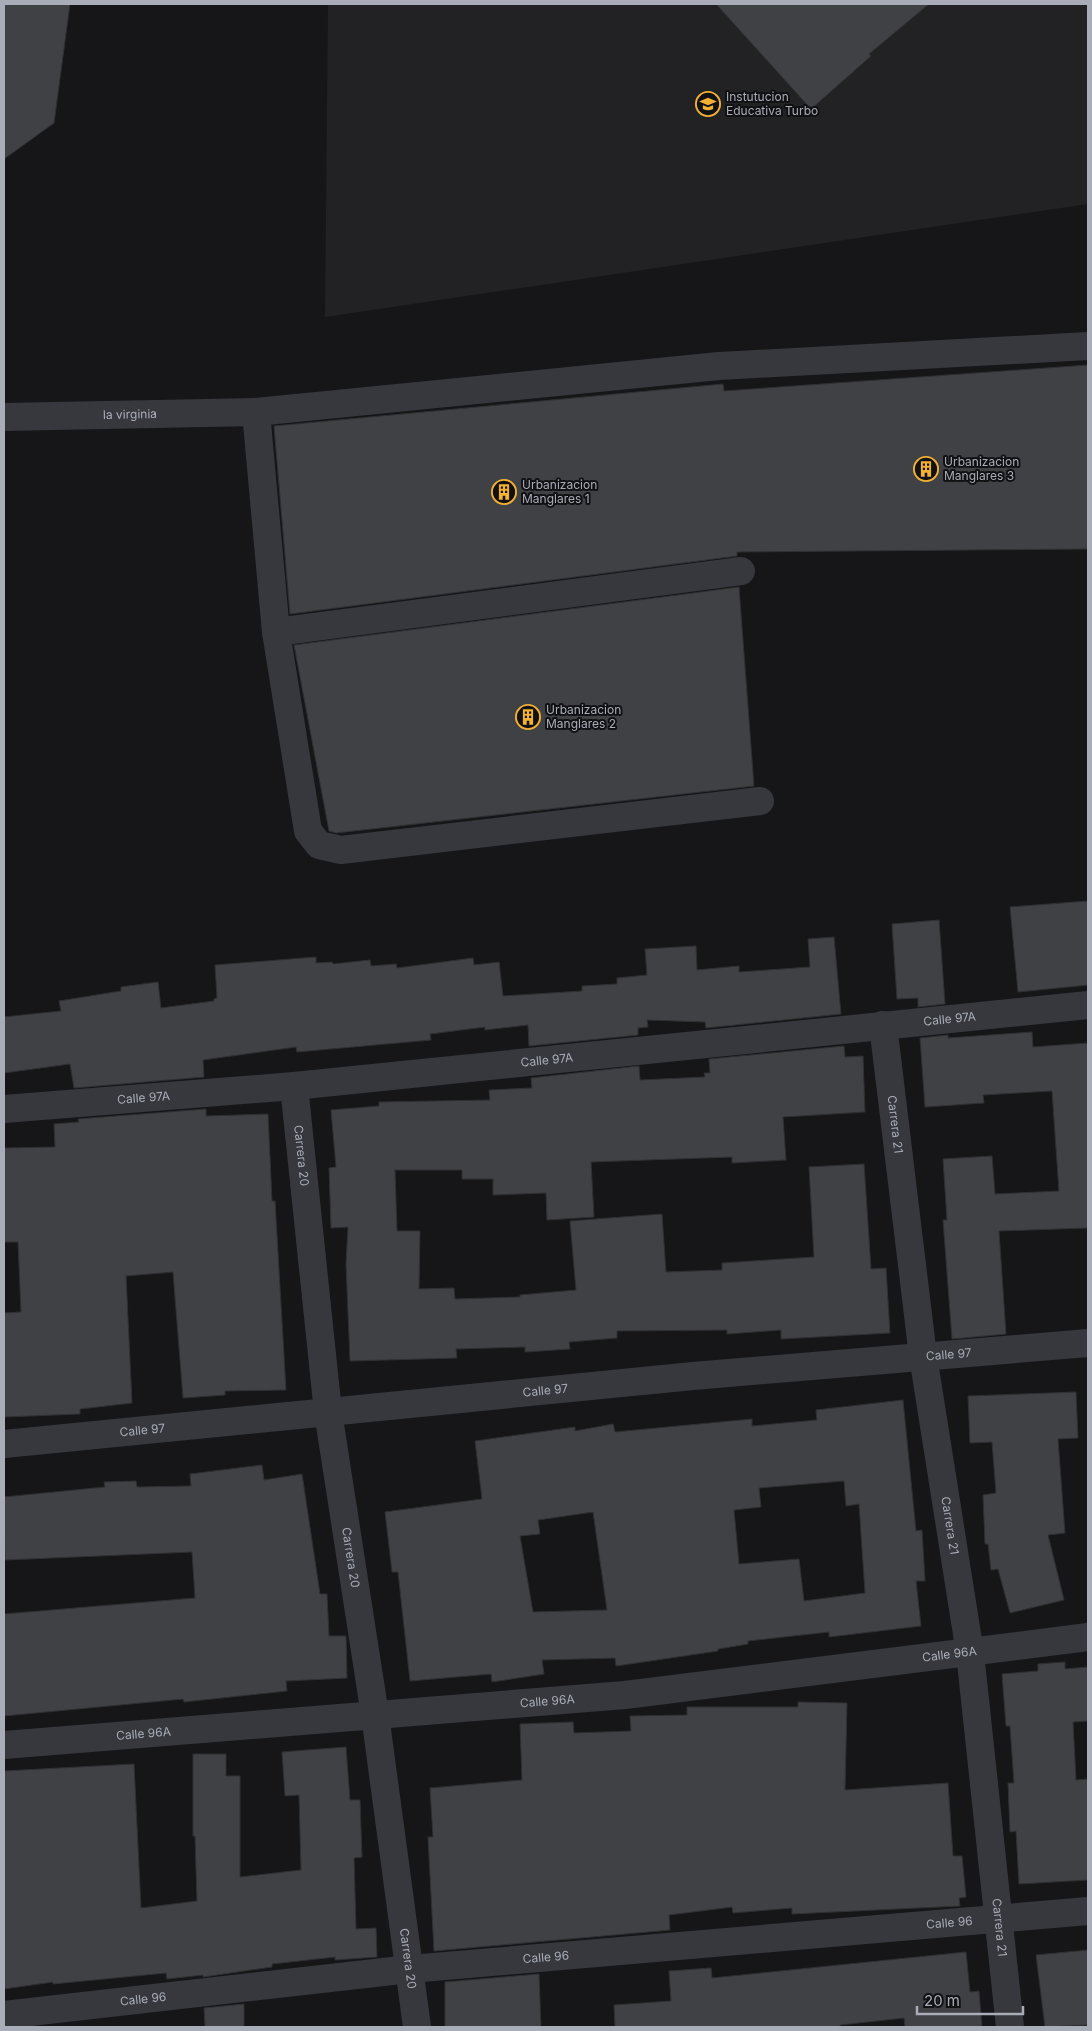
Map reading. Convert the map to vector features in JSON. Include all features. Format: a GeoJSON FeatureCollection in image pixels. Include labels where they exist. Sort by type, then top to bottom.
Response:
{"type":"FeatureCollection","features":[{"type":"Feature","properties":{"kind":"street","name":"la virginia"},"geometry":{"type":"LineString","coordinates":[[4,417],[256,412],[719,366],[1088,346]]}},
{"type":"Feature","properties":{"kind":"street"},"geometry":{"type":"LineString","coordinates":[[256,412],[276,632],[308,831],[319,845],[341,850],[760,801]]}},
{"type":"Feature","properties":{"kind":"street"},"geometry":{"type":"LineString","coordinates":[[276,632],[741,571]]}},
{"type":"Feature","properties":{"kind":"street","name":"Calle 97A"},"geometry":{"type":"LineString","coordinates":[[4,1109],[294,1086],[1088,1005]]}},
{"type":"Feature","properties":{"kind":"street","name":"Carrera 21"},"geometry":{"type":"LineString","coordinates":[[883,1026],[923,1356],[970,1653],[1010,2027]]}},
{"type":"Feature","properties":{"kind":"street","name":"Carrera 20"},"geometry":{"type":"LineString","coordinates":[[294,1086],[328,1412],[375,1715],[417,2027]]}},
{"type":"Feature","properties":{"kind":"street","name":"Calle 97"},"geometry":{"type":"LineString","coordinates":[[4,1444],[693,1376],[1088,1343]]}},
{"type":"Feature","properties":{"kind":"street","name":"Calle 96A"},"geometry":{"type":"LineString","coordinates":[[4,1745],[625,1695],[1088,1637]]}},
{"type":"Feature","properties":{"kind":"street","name":"Calle 96"},"geometry":{"type":"LineString","coordinates":[[4,2016],[410,1969],[1088,1911]]}},
{"type":"Feature","properties":{"kind":"shaded area","name":"Instutucion Educativa Turbo"},"geometry":{"type":"Polygon","coordinates":[[[328,4],[1088,4],[1088,204],[325,317],[328,4]]]}},
{"type":"Feature","properties":{"kind":"building"},"geometry":{"type":"Polygon","coordinates":[[[4,4],[70,4],[54,123],[4,159],[4,4]]]}},
{"type":"Feature","properties":{"kind":"building"},"geometry":{"type":"Polygon","coordinates":[[[716,4],[929,4],[869,54],[871,56],[811,109],[716,4]]]}},
{"type":"Feature","properties":{"kind":"building"},"geometry":{"type":"Polygon","coordinates":[[[1088,365],[1088,549],[737,552],[737,556],[290,614],[274,426],[723,384],[724,391],[1088,365]]]}},
{"type":"Feature","properties":{"kind":"building","name":"Urbanizacion Manglares 2"},"geometry":{"type":"Polygon","coordinates":[[[739,587],[754,786],[336,833],[329,831],[294,645],[739,587]]]}},
{"type":"Feature","properties":{"kind":"building"},"geometry":{"type":"Polygon","coordinates":[[[1088,901],[1088,985],[1018,992],[1010,907],[1088,901]]]}},
{"type":"Feature","properties":{"kind":"building"},"geometry":{"type":"Polygon","coordinates":[[[939,920],[945,1004],[918,1007],[918,998],[897,999],[892,924],[939,920]]]}},
{"type":"Feature","properties":{"kind":"building"},"geometry":{"type":"Polygon","coordinates":[[[834,937],[841,1014],[706,1028],[705,1022],[647,1020],[648,1027],[638,1028],[638,1035],[529,1046],[528,1025],[485,1030],[485,1027],[430,1034],[431,1040],[297,1052],[296,1047],[203,1060],[204,1077],[74,1088],[70,1064],[4,1073],[4,1017],[61,1011],[59,1001],[121,991],[121,987],[158,982],[161,1008],[214,1001],[217,998],[215,965],[316,957],[316,963],[332,962],[333,964],[370,960],[371,966],[396,964],[397,968],[473,958],[474,965],[499,962],[503,996],[582,991],[582,986],[617,984],[617,978],[647,975],[645,949],[696,946],[697,970],[739,966],[739,972],[810,967],[808,939],[834,937]]]}},
{"type":"Feature","properties":{"kind":"building"},"geometry":{"type":"Polygon","coordinates":[[[1032,1032],[1033,1047],[1088,1043],[1088,1228],[999,1231],[1006,1334],[952,1339],[943,1220],[947,1220],[943,1159],[992,1156],[995,1194],[1059,1191],[1052,1091],[983,1095],[984,1103],[925,1107],[920,1038],[1032,1032]]]}},
{"type":"Feature","properties":{"kind":"building"},"geometry":{"type":"Polygon","coordinates":[[[844,1046],[845,1057],[863,1056],[865,1112],[783,1117],[786,1160],[732,1163],[732,1157],[591,1162],[594,1217],[547,1220],[546,1193],[493,1195],[493,1179],[462,1179],[462,1170],[395,1170],[397,1231],[420,1231],[419,1289],[454,1288],[455,1299],[520,1297],[520,1295],[576,1290],[570,1221],[662,1214],[666,1272],[722,1270],[722,1263],[814,1257],[809,1167],[864,1164],[871,1269],[886,1268],[890,1333],[781,1339],[781,1330],[727,1334],[727,1330],[617,1331],[617,1338],[569,1342],[570,1349],[525,1352],[525,1347],[456,1349],[457,1358],[350,1361],[346,1264],[348,1227],[331,1228],[329,1168],[336,1167],[331,1110],[379,1106],[379,1102],[490,1100],[489,1090],[532,1088],[531,1078],[639,1066],[640,1080],[705,1077],[704,1073],[710,1073],[709,1059],[844,1046]]]}},
{"type":"Feature","properties":{"kind":"building"},"geometry":{"type":"Polygon","coordinates":[[[206,1109],[206,1116],[268,1114],[272,1201],[275,1201],[286,1390],[225,1391],[225,1395],[183,1398],[173,1272],[126,1276],[132,1403],[80,1409],[80,1414],[4,1417],[4,1313],[21,1312],[18,1242],[4,1242],[4,1148],[55,1147],[54,1124],[79,1122],[78,1119],[206,1109]]]}},
{"type":"Feature","properties":{"kind":"building"},"geometry":{"type":"Polygon","coordinates":[[[1076,1392],[1078,1438],[1058,1439],[1065,1533],[1048,1535],[1064,1600],[1010,1613],[998,1569],[991,1570],[988,1544],[985,1544],[983,1495],[996,1493],[992,1442],[970,1443],[968,1396],[1076,1392]]]}},
{"type":"Feature","properties":{"kind":"building"},"geometry":{"type":"Polygon","coordinates":[[[903,1400],[916,1531],[922,1530],[925,1581],[916,1581],[921,1626],[829,1637],[829,1632],[748,1641],[748,1644],[718,1649],[718,1651],[616,1666],[615,1658],[542,1660],[544,1674],[492,1682],[491,1674],[410,1681],[398,1572],[392,1572],[385,1512],[482,1499],[475,1441],[575,1427],[575,1431],[613,1424],[615,1432],[752,1419],[752,1426],[817,1420],[816,1410],[903,1400]],[[844,1481],[759,1488],[761,1507],[734,1510],[739,1564],[799,1559],[804,1601],[865,1593],[859,1504],[846,1506],[844,1481]],[[593,1512],[538,1520],[540,1534],[520,1536],[533,1612],[607,1610],[593,1512]]]}},
{"type":"Feature","properties":{"kind":"building"},"geometry":{"type":"Polygon","coordinates":[[[262,1465],[264,1480],[302,1474],[320,1594],[327,1594],[329,1636],[346,1636],[347,1678],[286,1681],[287,1691],[184,1702],[183,1699],[4,1716],[4,1614],[195,1598],[192,1552],[5,1560],[4,1497],[105,1487],[104,1482],[136,1481],[137,1487],[191,1486],[190,1474],[262,1465]]]}},
{"type":"Feature","properties":{"kind":"building"},"geometry":{"type":"Polygon","coordinates":[[[1065,1662],[1065,1669],[1088,1667],[1088,1721],[1073,1722],[1076,1780],[1088,1779],[1088,1880],[1019,1884],[1016,1831],[1010,1832],[1008,1783],[1014,1783],[1010,1726],[1006,1726],[1002,1674],[1038,1671],[1038,1664],[1065,1662]]]}},
{"type":"Feature","properties":{"kind":"building"},"geometry":{"type":"Polygon","coordinates":[[[798,1702],[847,1703],[845,1790],[948,1783],[953,1856],[962,1856],[966,1897],[959,1898],[960,1906],[792,1914],[792,1908],[733,1913],[732,1907],[669,1915],[670,1930],[434,1951],[428,1837],[433,1837],[430,1788],[522,1780],[520,1724],[573,1722],[574,1733],[631,1731],[630,1716],[687,1715],[687,1707],[798,1707],[798,1702]]]}},
{"type":"Feature","properties":{"kind":"building"},"geometry":{"type":"Polygon","coordinates":[[[346,1747],[350,1800],[360,1800],[362,1857],[354,1858],[356,1929],[376,1928],[377,1957],[335,1960],[335,1957],[272,1964],[272,1967],[203,1977],[203,1975],[167,1979],[166,1973],[53,1984],[53,1982],[4,1989],[4,1771],[134,1764],[141,1908],[197,1901],[195,1836],[193,1836],[193,1754],[226,1754],[226,1776],[240,1776],[240,1877],[301,1870],[299,1795],[285,1796],[282,1752],[346,1747]]]}},
{"type":"Feature","properties":{"kind":"building"},"geometry":{"type":"Polygon","coordinates":[[[1088,1950],[1088,2025],[1045,2027],[1036,1955],[1088,1950]]]}},
{"type":"Feature","properties":{"kind":"building"},"geometry":{"type":"Polygon","coordinates":[[[966,1952],[970,1992],[979,1991],[982,2027],[905,2027],[904,2018],[840,2025],[840,2027],[615,2027],[614,2005],[671,2001],[669,1971],[711,1968],[712,1978],[966,1952]]]}},
{"type":"Feature","properties":{"kind":"building"},"geometry":{"type":"Polygon","coordinates":[[[539,1974],[541,2027],[445,2027],[445,1982],[539,1974]]]}},
{"type":"Feature","properties":{"kind":"building"},"geometry":{"type":"Polygon","coordinates":[[[244,2004],[244,2027],[205,2027],[204,2008],[244,2004]]]}},
{"type":"Feature","properties":{"kind":"place","name":"Instutucion Educativa Turbo"},"geometry":{"type":"Point","coordinates":[708,104]}},
{"type":"Feature","properties":{"kind":"place","name":"Urbanizacion Manglares 3"},"geometry":{"type":"Point","coordinates":[926,469]}},
{"type":"Feature","properties":{"kind":"place","name":"Urbanizacion Manglares 1"},"geometry":{"type":"Point","coordinates":[504,492]}},
{"type":"Feature","properties":{"kind":"place","name":"Urbanizacion Manglares 2"},"geometry":{"type":"Point","coordinates":[528,717]}}]}
